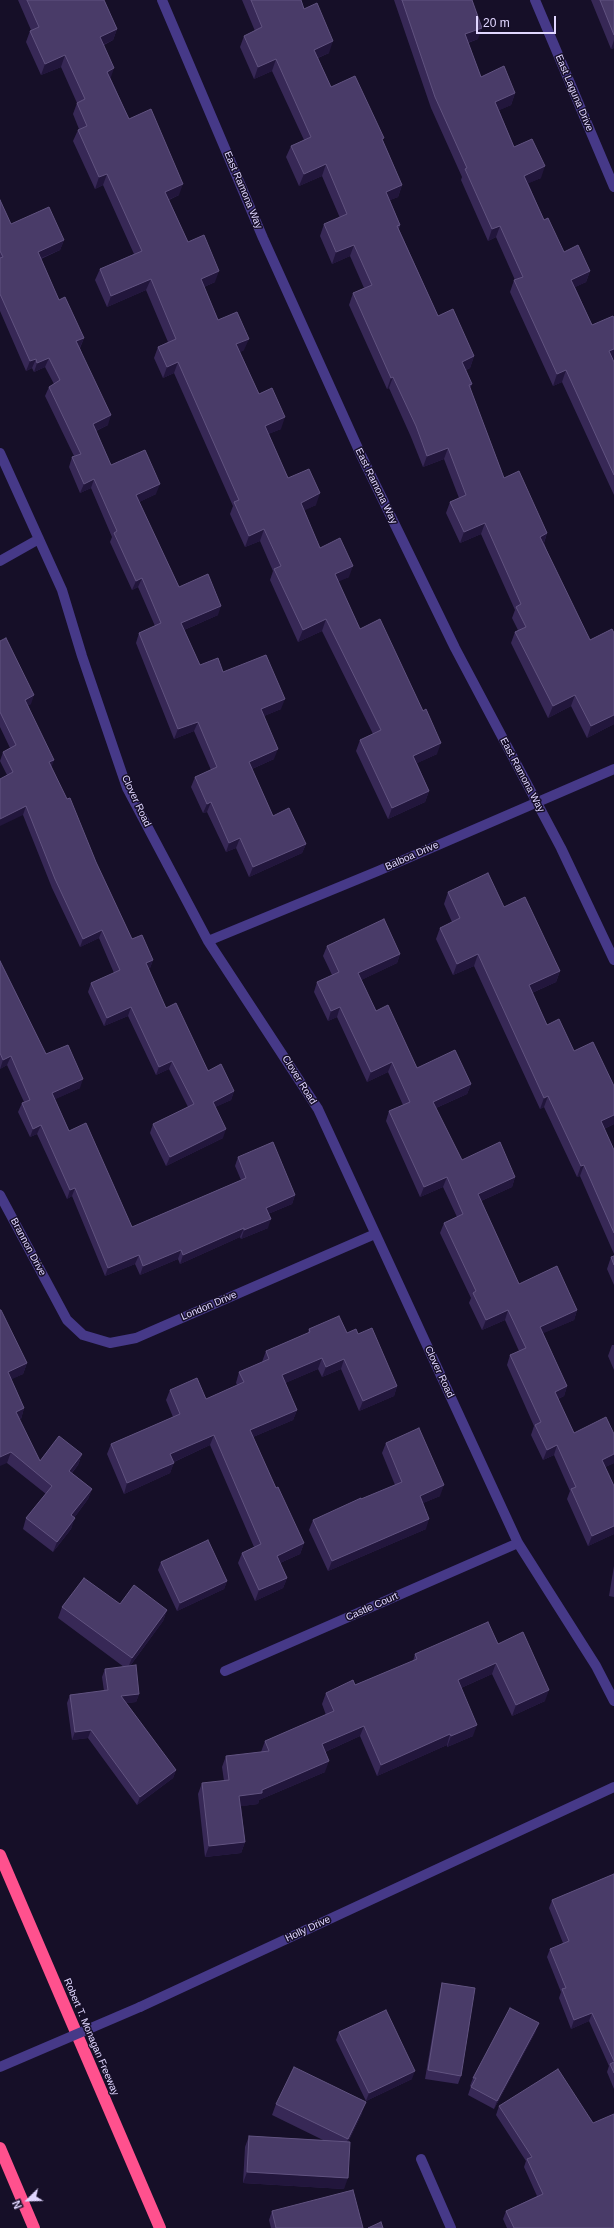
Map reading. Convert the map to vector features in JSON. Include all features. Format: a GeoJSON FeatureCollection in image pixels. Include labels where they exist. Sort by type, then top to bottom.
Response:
{"type":"FeatureCollection","features":[{"type":"Feature","properties":{"kind":"highway","name":"Robert T. Monagan Freeway"},"geometry":{"type":"LineString","coordinates":[[0,1855],[160,2228]]}},
{"type":"Feature","properties":{"kind":"highway"},"geometry":{"type":"LineString","coordinates":[[0,2148],[34,2228]]}},
{"type":"Feature","properties":{"kind":"street","name":"East Ramona Way"},"geometry":{"type":"LineString","coordinates":[[162,0],[263,238],[361,455],[455,648],[536,802],[614,960]]}},
{"type":"Feature","properties":{"kind":"street","name":"East Laguna Drive"},"geometry":{"type":"LineString","coordinates":[[535,0],[614,187]]}},
{"type":"Feature","properties":{"kind":"street","name":"Clover Road"},"geometry":{"type":"LineString","coordinates":[[0,453],[62,590],[127,788],[208,941],[318,1109],[518,1543],[596,1666],[614,1701]]}},
{"type":"Feature","properties":{"kind":"street"},"geometry":{"type":"LineString","coordinates":[[0,561],[39,539]]}},
{"type":"Feature","properties":{"kind":"street","name":"Balboa Drive"},"geometry":{"type":"LineString","coordinates":[[208,941],[378,871],[614,769]]}},
{"type":"Feature","properties":{"kind":"street","name":"Brannon Drive"},"geometry":{"type":"LineString","coordinates":[[0,1195],[55,1298]]}},
{"type":"Feature","properties":{"kind":"street","name":"London Drive"},"geometry":{"type":"LineString","coordinates":[[55,1298],[67,1320],[83,1335],[110,1343],[136,1338],[375,1234]]}},
{"type":"Feature","properties":{"kind":"street","name":"Castle Court"},"geometry":{"type":"LineString","coordinates":[[225,1671],[518,1543]]}},
{"type":"Feature","properties":{"kind":"street","name":"Holly Drive"},"geometry":{"type":"LineString","coordinates":[[0,2067],[140,2007],[614,1787]]}},
{"type":"Feature","properties":{"kind":"street"},"geometry":{"type":"LineString","coordinates":[[421,2159],[451,2228]]}},
{"type":"Feature","properties":{"kind":"building"},"geometry":{"type":"Polygon","coordinates":[[[27,0],[104,0],[117,29],[100,37],[114,68],[107,72],[129,119],[151,109],[183,184],[165,192],[188,242],[204,235],[219,271],[201,279],[218,320],[237,312],[249,339],[236,344],[259,394],[272,388],[285,417],[265,426],[288,478],[309,469],[320,493],[301,503],[320,548],[340,538],[353,566],[335,574],[360,629],[380,619],[423,711],[426,709],[441,743],[413,756],[429,791],[392,808],[360,740],[381,730],[326,619],[303,630],[274,569],[281,566],[264,529],[249,536],[234,502],[239,500],[178,362],[167,367],[158,347],[176,339],[151,279],[111,296],[100,269],[142,251],[107,174],[99,177],[78,130],[87,126],[77,103],[85,99],[65,55],[45,64],[30,31],[39,27],[27,0]]]}},
{"type":"Feature","properties":{"kind":"building"},"geometry":{"type":"Polygon","coordinates":[[[251,0],[301,0],[304,9],[317,3],[333,41],[314,50],[331,87],[355,76],[384,138],[382,139],[402,185],[386,192],[400,225],[397,226],[438,316],[453,309],[474,356],[462,362],[472,384],[469,385],[504,478],[519,471],[547,533],[540,537],[590,640],[612,629],[614,633],[614,715],[591,726],[575,695],[553,706],[515,632],[526,627],[516,607],[521,604],[485,523],[464,532],[450,502],[466,495],[448,448],[427,456],[416,426],[393,377],[391,378],[353,293],[372,285],[354,245],[336,252],[324,224],[347,214],[326,164],[304,174],[291,146],[311,137],[276,59],[258,67],[244,36],[262,27],[251,0]]]}},
{"type":"Feature","properties":{"kind":"building"},"geometry":{"type":"Polygon","coordinates":[[[402,0],[472,0],[482,28],[465,34],[481,77],[504,66],[515,93],[495,102],[514,147],[532,139],[545,166],[524,176],[544,220],[548,218],[564,252],[578,245],[590,271],[571,280],[592,325],[613,316],[614,318],[614,349],[609,351],[614,362],[614,475],[566,370],[557,374],[514,280],[523,277],[500,226],[492,229],[465,169],[467,168],[435,97],[402,0]]]}},
{"type":"Feature","properties":{"kind":"building"},"geometry":{"type":"Polygon","coordinates":[[[600,0],[614,0],[614,35],[600,0]]]}},
{"type":"Feature","properties":{"kind":"building"},"geometry":{"type":"Polygon","coordinates":[[[0,200],[11,224],[49,207],[64,240],[38,252],[59,300],[65,297],[84,338],[76,341],[111,415],[93,424],[111,465],[145,450],[160,484],[136,495],[179,587],[208,574],[221,606],[181,623],[200,665],[218,658],[223,672],[266,655],[285,699],[261,709],[278,749],[249,762],[273,816],[289,808],[306,844],[253,867],[240,838],[229,843],[211,802],[207,804],[195,777],[217,767],[198,722],[178,729],[139,633],[161,623],[142,578],[136,581],[114,533],[117,531],[94,479],[84,484],[72,457],[81,454],[49,387],[60,380],[49,358],[37,363],[36,359],[30,361],[0,294],[0,258],[3,257],[0,251],[0,200]]]}},
{"type":"Feature","properties":{"kind":"building"},"geometry":{"type":"Polygon","coordinates":[[[6,638],[34,695],[25,700],[54,760],[49,762],[67,799],[70,798],[96,862],[132,939],[142,935],[153,960],[146,963],[166,1008],[176,1003],[208,1071],[221,1064],[234,1091],[213,1102],[226,1129],[170,1157],[153,1124],[194,1104],[172,1061],[159,1067],[131,1007],[107,1018],[91,983],[120,970],[102,930],[83,939],[55,879],[26,806],[0,819],[0,779],[13,772],[3,752],[16,745],[0,712],[0,641],[6,638]]]}},
{"type":"Feature","properties":{"kind":"building"},"geometry":{"type":"Polygon","coordinates":[[[488,873],[504,907],[525,897],[560,971],[529,985],[547,1025],[559,1019],[574,1051],[593,1042],[614,1086],[614,1115],[601,1121],[614,1150],[614,1233],[584,1165],[581,1166],[548,1096],[544,1098],[478,954],[457,964],[440,928],[460,918],[448,892],[488,873]]]}},
{"type":"Feature","properties":{"kind":"building"},"geometry":{"type":"Polygon","coordinates":[[[384,919],[400,954],[358,973],[376,1011],[388,1005],[417,1068],[455,1050],[471,1084],[433,1102],[462,1160],[500,1142],[515,1177],[478,1194],[519,1284],[557,1266],[577,1310],[540,1327],[567,1386],[555,1392],[574,1433],[606,1417],[614,1434],[614,1454],[602,1460],[614,1486],[614,1526],[592,1536],[571,1489],[576,1487],[557,1445],[547,1450],[535,1425],[541,1422],[510,1355],[526,1348],[508,1310],[486,1320],[473,1293],[476,1291],[444,1223],[463,1214],[447,1177],[424,1187],[389,1111],[410,1102],[392,1062],[371,1072],[340,1007],[331,1011],[317,982],[339,972],[327,946],[384,919]]]}},
{"type":"Feature","properties":{"kind":"building"},"geometry":{"type":"Polygon","coordinates":[[[0,961],[46,1054],[68,1045],[83,1079],[52,1093],[69,1131],[86,1123],[132,1227],[246,1178],[238,1157],[273,1142],[295,1195],[266,1208],[271,1219],[244,1230],[244,1228],[183,1255],[181,1250],[143,1266],[139,1255],[108,1268],[75,1188],[70,1190],[41,1125],[33,1129],[22,1103],[30,1100],[11,1056],[3,1060],[0,1053],[0,961]]]}},
{"type":"Feature","properties":{"kind":"building"},"geometry":{"type":"Polygon","coordinates":[[[614,1256],[614,1265],[611,1257],[614,1256]]]}},
{"type":"Feature","properties":{"kind":"building"},"geometry":{"type":"Polygon","coordinates":[[[0,1310],[27,1363],[8,1372],[24,1408],[16,1412],[40,1461],[59,1436],[82,1454],[69,1471],[92,1489],[71,1515],[75,1518],[57,1542],[26,1518],[52,1486],[11,1452],[0,1457],[0,1310]]]}},
{"type":"Feature","properties":{"kind":"building"},"geometry":{"type":"Polygon","coordinates":[[[339,1316],[347,1333],[356,1329],[358,1334],[372,1328],[397,1386],[363,1401],[344,1359],[326,1367],[322,1358],[282,1375],[297,1410],[250,1430],[276,1488],[278,1487],[304,1543],[277,1556],[287,1578],[259,1590],[242,1553],[261,1544],[214,1435],[170,1454],[174,1463],[127,1483],[111,1444],[180,1414],[170,1390],[197,1378],[206,1399],[244,1382],[239,1372],[269,1359],[266,1351],[310,1332],[309,1329],[339,1316]]]}},
{"type":"Feature","properties":{"kind":"building"},"geometry":{"type":"Polygon","coordinates":[[[419,1428],[444,1485],[420,1496],[429,1519],[332,1561],[313,1520],[361,1498],[402,1482],[386,1443],[419,1428]]]}},
{"type":"Feature","properties":{"kind":"building"},"geometry":{"type":"Polygon","coordinates":[[[208,1540],[227,1581],[180,1603],[161,1562],[208,1540]]]}},
{"type":"Feature","properties":{"kind":"building"},"geometry":{"type":"Polygon","coordinates":[[[84,1578],[120,1604],[134,1585],[167,1610],[132,1658],[62,1607],[84,1578]]]}},
{"type":"Feature","properties":{"kind":"building"},"geometry":{"type":"Polygon","coordinates":[[[488,1622],[498,1644],[523,1632],[549,1690],[516,1705],[496,1663],[458,1680],[477,1725],[451,1736],[450,1734],[381,1765],[364,1726],[322,1744],[329,1761],[262,1790],[262,1793],[239,1796],[245,1842],[209,1846],[202,1783],[229,1780],[226,1756],[269,1751],[265,1741],[334,1711],[326,1693],[353,1680],[355,1685],[417,1659],[415,1654],[488,1622]]]}},
{"type":"Feature","properties":{"kind":"building"},"geometry":{"type":"Polygon","coordinates":[[[136,1665],[139,1694],[121,1696],[176,1770],[140,1797],[91,1730],[75,1732],[70,1695],[108,1690],[105,1669],[136,1665]]]}},
{"type":"Feature","properties":{"kind":"building"},"geometry":{"type":"Polygon","coordinates":[[[614,1874],[614,2061],[592,2013],[574,2020],[562,1989],[566,1988],[550,1949],[569,1941],[552,1900],[614,1874]]]}},
{"type":"Feature","properties":{"kind":"building"},"geometry":{"type":"Polygon","coordinates":[[[442,1983],[475,1988],[461,2076],[428,2070],[442,1983]]]}},
{"type":"Feature","properties":{"kind":"building"},"geometry":{"type":"Polygon","coordinates":[[[510,2008],[539,2023],[497,2101],[471,2087],[476,2078],[473,2078],[510,2008]]]}},
{"type":"Feature","properties":{"kind":"building"},"geometry":{"type":"Polygon","coordinates":[[[386,2010],[415,2071],[369,2093],[339,2032],[386,2010]]]}},
{"type":"Feature","properties":{"kind":"building"},"geometry":{"type":"Polygon","coordinates":[[[614,2062],[614,2073],[610,2064],[614,2062]]]}},
{"type":"Feature","properties":{"kind":"building"},"geometry":{"type":"Polygon","coordinates":[[[294,2067],[366,2102],[348,2139],[276,2104],[294,2067]]]}},
{"type":"Feature","properties":{"kind":"building"},"geometry":{"type":"Polygon","coordinates":[[[558,2069],[593,2123],[614,2114],[614,2228],[514,2228],[506,2211],[543,2194],[527,2159],[532,2157],[499,2106],[558,2069]]]}},
{"type":"Feature","properties":{"kind":"building"},"geometry":{"type":"Polygon","coordinates":[[[249,2136],[350,2142],[348,2178],[247,2172],[249,2136]]]}},
{"type":"Feature","properties":{"kind":"building"},"geometry":{"type":"Polygon","coordinates":[[[353,2190],[363,2228],[276,2228],[272,2211],[353,2190]]]}},
{"type":"Feature","properties":{"kind":"building"},"geometry":{"type":"Polygon","coordinates":[[[381,2222],[383,2228],[368,2228],[381,2222]]]}}]}
